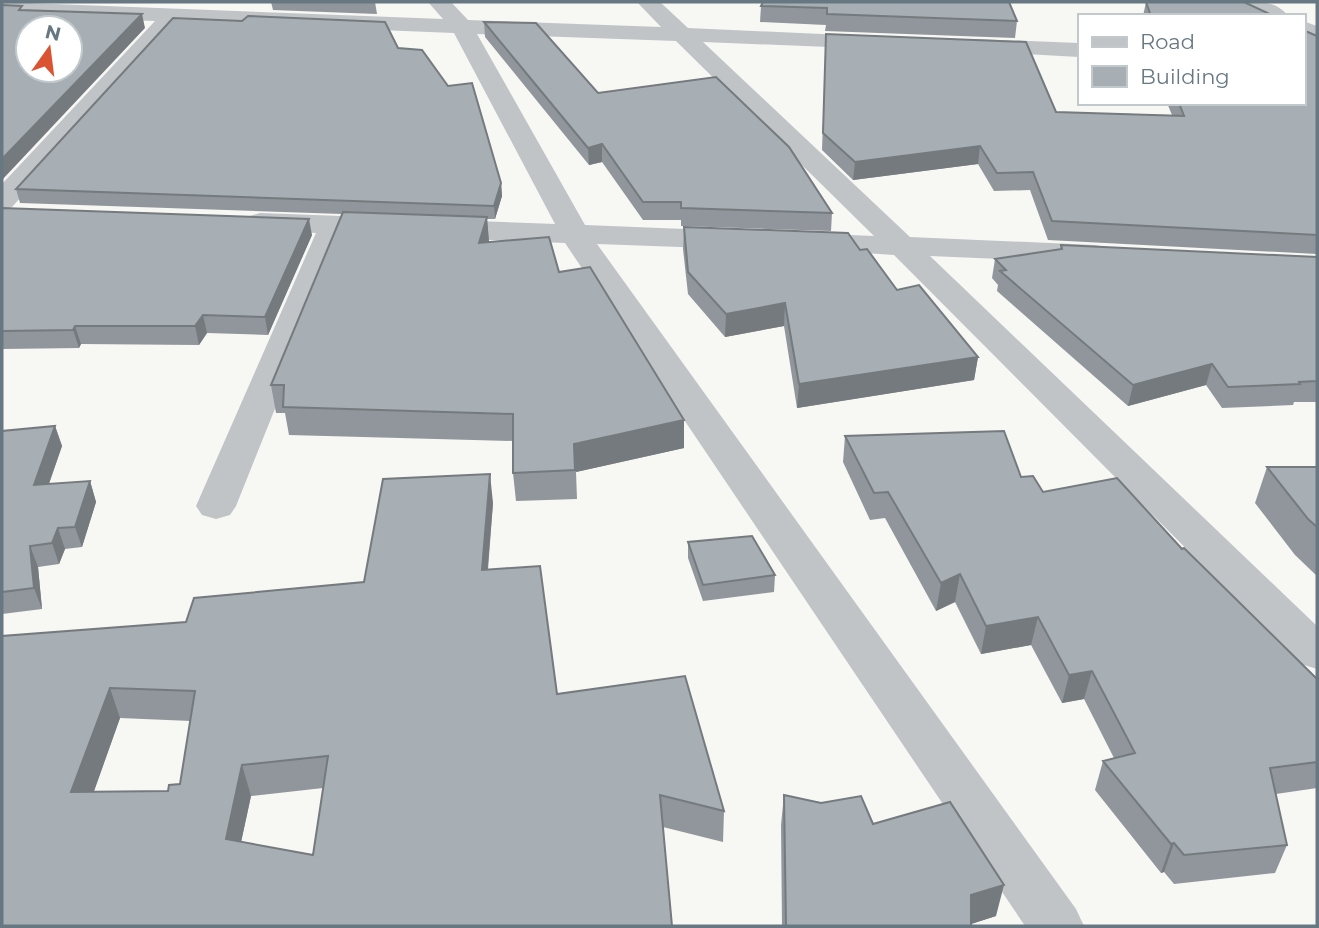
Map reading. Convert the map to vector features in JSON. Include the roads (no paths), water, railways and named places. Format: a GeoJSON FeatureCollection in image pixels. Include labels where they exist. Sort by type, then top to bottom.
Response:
{"type":"FeatureCollection","features":[{"type":"Feature","properties":{"kind":"street"},"geometry":{"type":"LineString","coordinates":[[648,2],[679,35],[901,245],[1317,653]]}},
{"type":"Feature","properties":{"kind":"street"},"geometry":{"type":"LineString","coordinates":[[1248,2],[1273,14]]}},
{"type":"Feature","properties":{"kind":"street"},"geometry":{"type":"LineString","coordinates":[[2,9],[70,7],[173,15],[451,15],[679,35],[900,43]]}},
{"type":"Feature","properties":{"kind":"street"},"geometry":{"type":"LineString","coordinates":[[2,201],[173,15]]}},
{"type":"Feature","properties":{"kind":"street"},"geometry":{"type":"LineString","coordinates":[[451,15],[576,236],[1056,926]]}},
{"type":"Feature","properties":{"kind":"street"},"geometry":{"type":"LineString","coordinates":[[955,45],[1078,50]]}},
{"type":"Feature","properties":{"kind":"street"},"geometry":{"type":"LineString","coordinates":[[237,222],[576,236],[901,245],[1123,256]]}},
{"type":"Feature","properties":{"kind":"street"},"geometry":{"type":"LineString","coordinates":[[216,506],[334,225]]}}]}
